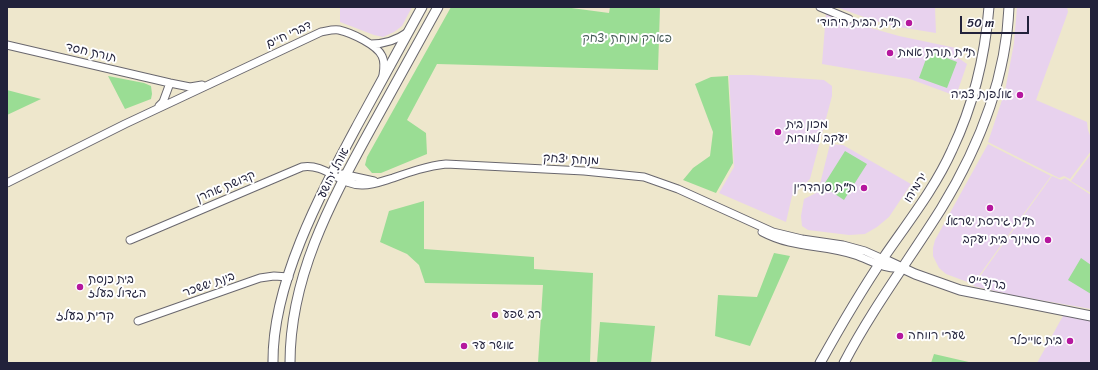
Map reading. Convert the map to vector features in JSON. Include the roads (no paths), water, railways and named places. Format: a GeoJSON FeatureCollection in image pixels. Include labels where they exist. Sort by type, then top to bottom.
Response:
{"type":"FeatureCollection","features":[{"type":"Feature","properties":{"kind":"street","name":"אוהל יהושע"},"geometry":{"type":"LineString","coordinates":[[273,363],[277,326],[288,276],[314,210],[331,173],[422,7]]}},
{"type":"Feature","properties":{"kind":"street","name":"אוהל יהושע"},"geometry":{"type":"LineString","coordinates":[[290,363],[292,323],[301,282],[326,216],[344,177],[438,7]]}},
{"type":"Feature","properties":{"kind":"street"},"geometry":{"type":"LineString","coordinates":[[820,7],[849,19]]}},
{"type":"Feature","properties":{"kind":"street","name":"ירמיהו"},"geometry":{"type":"LineString","coordinates":[[820,363],[839,328],[928,192],[952,150],[964,120],[978,74],[984,46],[989,7]]}},
{"type":"Feature","properties":{"kind":"street"},"geometry":{"type":"LineString","coordinates":[[844,363],[861,332],[941,209],[966,163],[983,127],[1002,66],[1007,36],[1009,7]]}},
{"type":"Feature","properties":{"kind":"street","name":"דברי חיים"},"geometry":{"type":"LineString","coordinates":[[7,183],[217,80],[302,40],[329,30],[346,32],[371,44],[378,50],[382,55],[384,66],[383,79]]}},
{"type":"Feature","properties":{"kind":"street"},"geometry":{"type":"LineString","coordinates":[[371,44],[390,42],[409,32]]}},
{"type":"Feature","properties":{"kind":"street","name":"תורת חסד"},"geometry":{"type":"LineString","coordinates":[[7,45],[170,84]]}},
{"type":"Feature","properties":{"kind":"street","name":"דברי חיים"},"geometry":{"type":"LineString","coordinates":[[150,112],[163,102],[170,84],[201,86],[217,80]]}},
{"type":"Feature","properties":{"kind":"street","name":"מנחת יצחק"},"geometry":{"type":"LineString","coordinates":[[331,173],[344,177],[357,185],[381,181],[424,168],[446,164],[584,171],[644,177],[678,189],[751,223],[787,236],[856,248],[881,262]]}},
{"type":"Feature","properties":{"kind":"street","name":"קדושת אהרן"},"geometry":{"type":"LineString","coordinates":[[130,240],[302,167],[313,166],[331,173]]}},
{"type":"Feature","properties":{"kind":"street","name":"ברנדייס"},"geometry":{"type":"LineString","coordinates":[[881,262],[902,268],[935,282],[960,290],[1091,316]]}},
{"type":"Feature","properties":{"kind":"street","name":"בינת יששכר"},"geometry":{"type":"LineString","coordinates":[[138,322],[260,278],[288,276]]}},
{"type":"Feature","properties":{"kind":"place","name":"ת\"ת הבית היהודי"},"geometry":{"type":"Point","coordinates":[909,23]}},
{"type":"Feature","properties":{"kind":"place","name":"ת\"ת תורת אמת"},"geometry":{"type":"Point","coordinates":[890,53]}},
{"type":"Feature","properties":{"kind":"place","name":"אולפנת צביה"},"geometry":{"type":"Point","coordinates":[1020,95]}},
{"type":"Feature","properties":{"kind":"place","name":"מכון בית יעקב למורות"},"geometry":{"type":"Point","coordinates":[778,132]}},
{"type":"Feature","properties":{"kind":"place","name":"ת\"ת סנהדרין"},"geometry":{"type":"Point","coordinates":[864,188]}},
{"type":"Feature","properties":{"kind":"place","name":"ת\"ת גירסת ישראל"},"geometry":{"type":"Point","coordinates":[990,208]}},
{"type":"Feature","properties":{"kind":"place","name":"סמינר בית יעקב"},"geometry":{"type":"Point","coordinates":[1048,240]}},
{"type":"Feature","properties":{"kind":"place","name":"בית כנסת הגדול בעלז"},"geometry":{"type":"Point","coordinates":[80,287]}},
{"type":"Feature","properties":{"kind":"place","name":"רב שפע"},"geometry":{"type":"Point","coordinates":[495,315]}},
{"type":"Feature","properties":{"kind":"place","name":"שערי רווחה"},"geometry":{"type":"Point","coordinates":[900,336]}},
{"type":"Feature","properties":{"kind":"place","name":"בית אייכלר"},"geometry":{"type":"Point","coordinates":[1070,341]}},
{"type":"Feature","properties":{"kind":"place","name":"אושר עד"},"geometry":{"type":"Point","coordinates":[464,346]}},
{"type":"Feature","properties":{"kind":"district","name":"קרית בעלז"},"geometry":{"type":"Point","coordinates":[85,317]}},
{"type":"Feature","properties":{"kind":"park label","name":"פארק מנחת יצחק"},"geometry":{"type":"Point","coordinates":[627,39]}}]}
